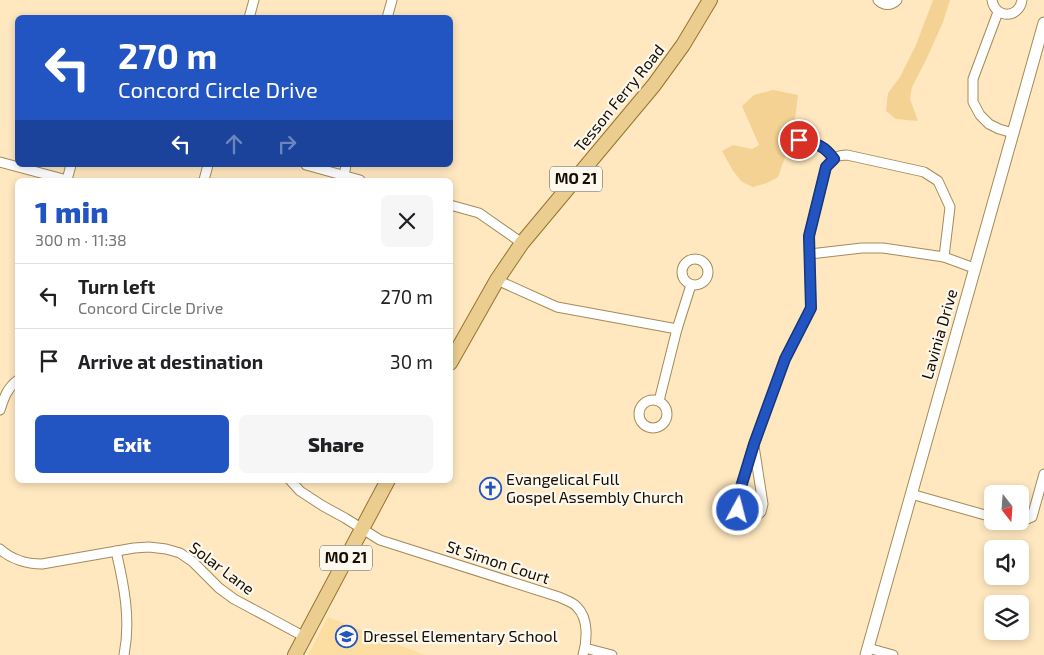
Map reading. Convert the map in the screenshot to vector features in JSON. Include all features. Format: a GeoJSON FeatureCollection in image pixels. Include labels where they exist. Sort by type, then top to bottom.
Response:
{"type":"FeatureCollection","features":[{"type":"Feature","properties":{"kind":"main road","name":"Tesson Ferry Road"},"geometry":{"type":"LineString","coordinates":[[453,358],[497,280],[522,243],[654,85],[683,46],[710,0]]}},
{"type":"Feature","properties":{"kind":"main road","name":"MO 21"},"geometry":{"type":"LineString","coordinates":[[295,655],[386,483]]}},
{"type":"Feature","properties":{"kind":"street"},"geometry":{"type":"LineString","coordinates":[[250,15],[254,0]]}},
{"type":"Feature","properties":{"kind":"street"},"geometry":{"type":"LineString","coordinates":[[388,15],[392,0]]}},
{"type":"Feature","properties":{"kind":"street"},"geometry":{"type":"LineString","coordinates":[[878,0],[885,5],[889,5],[897,0]]}},
{"type":"Feature","properties":{"kind":"street"},"geometry":{"type":"LineString","coordinates":[[992,0],[994,8],[998,12],[1007,15],[1013,14],[1019,9],[1022,5],[1022,0]]}},
{"type":"Feature","properties":{"kind":"street"},"geometry":{"type":"LineString","coordinates":[[998,12],[973,79],[973,102],[980,115],[989,124],[1013,134]]}},
{"type":"Feature","properties":{"kind":"street","name":"Lavinia Drive"},"geometry":{"type":"LineString","coordinates":[[867,652],[1043,28]]}},
{"type":"Feature","properties":{"kind":"street"},"geometry":{"type":"LineString","coordinates":[[799,140],[822,146],[828,150],[834,159]]}},
{"type":"Feature","properties":{"kind":"street"},"geometry":{"type":"LineString","coordinates":[[754,446],[763,504],[761,512],[749,518],[738,510],[737,500],[754,446],[785,359],[811,308],[809,236],[826,167],[834,159],[840,155],[847,155],[924,172],[938,181],[950,207],[944,257]]}},
{"type":"Feature","properties":{"kind":"street"},"geometry":{"type":"LineString","coordinates":[[0,162],[15,166]]}},
{"type":"Feature","properties":{"kind":"street"},"geometry":{"type":"LineString","coordinates":[[19,167],[60,178]]}},
{"type":"Feature","properties":{"kind":"street"},"geometry":{"type":"LineString","coordinates":[[313,167],[352,178]]}},
{"type":"Feature","properties":{"kind":"street"},"geometry":{"type":"LineString","coordinates":[[344,176],[346,167]]}},
{"type":"Feature","properties":{"kind":"street"},"geometry":{"type":"LineString","coordinates":[[453,206],[479,213],[522,243]]}},
{"type":"Feature","properties":{"kind":"street"},"geometry":{"type":"LineString","coordinates":[[810,254],[862,248],[883,248],[944,257],[974,268]]}},
{"type":"Feature","properties":{"kind":"street"},"geometry":{"type":"LineString","coordinates":[[497,280],[556,307],[677,329]]}},
{"type":"Feature","properties":{"kind":"street"},"geometry":{"type":"LineString","coordinates":[[659,401],[677,329],[691,285]]}},
{"type":"Feature","properties":{"kind":"street"},"geometry":{"type":"LineString","coordinates":[[0,410],[5,395],[15,382]]}},
{"type":"Feature","properties":{"kind":"street"},"geometry":{"type":"LineString","coordinates":[[1029,518],[1032,517],[1044,474]]}},
{"type":"Feature","properties":{"kind":"street","name":"St Simon Court"},"geometry":{"type":"LineString","coordinates":[[293,483],[300,491],[380,540],[569,601],[577,607],[586,628],[584,651]]}},
{"type":"Feature","properties":{"kind":"street"},"geometry":{"type":"LineString","coordinates":[[911,494],[984,515]]}},
{"type":"Feature","properties":{"kind":"street","name":"Solar Lane"},"geometry":{"type":"LineString","coordinates":[[0,549],[12,557],[33,564],[134,548],[149,547],[180,553],[193,562],[234,600],[305,637]]}},
{"type":"Feature","properties":{"kind":"street"},"geometry":{"type":"LineString","coordinates":[[116,551],[125,590],[127,619],[124,655]]}},
{"type":"Feature","properties":{"kind":"street"},"geometry":{"type":"LineString","coordinates":[[584,651],[612,655]]}},
{"type":"Feature","properties":{"kind":"street"},"geometry":{"type":"LineString","coordinates":[[867,652],[893,655]]}},
{"type":"Feature","properties":{"kind":"shaded area"},"geometry":{"type":"Polygon","coordinates":[[[933,0],[950,0],[943,22],[912,87],[910,99],[918,121],[896,119],[886,111],[888,93],[900,77],[916,45],[933,0]]]}},
{"type":"Feature","properties":{"kind":"shaded area"},"geometry":{"type":"Polygon","coordinates":[[[773,90],[798,95],[793,135],[778,177],[753,187],[742,182],[733,171],[722,151],[733,145],[752,149],[759,145],[742,106],[754,95],[773,90]]]}},
{"type":"Feature","properties":{"kind":"shaded area","name":"Dressel Elementary School"},"geometry":{"type":"Polygon","coordinates":[[[328,617],[425,655],[308,655],[328,617]]]}},
{"type":"Feature","properties":{"kind":"place","name":"Evangelical Full Gospel Assembly Church"},"geometry":{"type":"Point","coordinates":[490,488]}},
{"type":"Feature","properties":{"kind":"place","name":"Dressel Elementary School"},"geometry":{"type":"Point","coordinates":[347,636]}},
{"type":"Feature","properties":{"kind":"route"},"geometry":{"type":"LineString","coordinates":[[738,510],[737,500],[754,444],[785,359],[811,308],[809,236],[826,167],[834,159],[828,150],[822,146],[799,140]]}}]}
